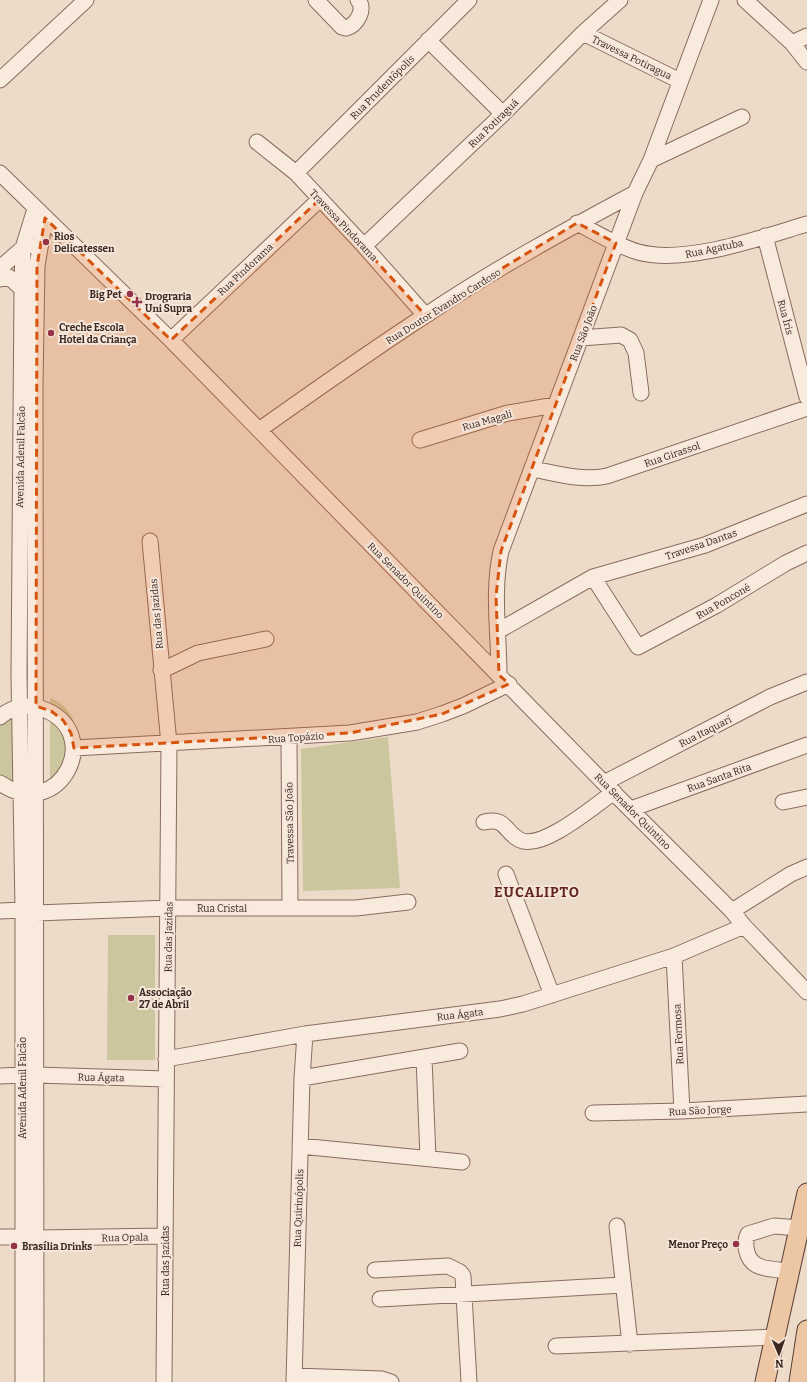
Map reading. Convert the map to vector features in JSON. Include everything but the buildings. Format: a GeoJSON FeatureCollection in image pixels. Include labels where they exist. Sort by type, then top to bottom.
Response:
{"type":"FeatureCollection","features":[{"type":"Feature","properties":{"kind":"main road"},"geometry":{"type":"LineString","coordinates":[[765,1382],[807,1194]]}},
{"type":"Feature","properties":{"kind":"main road"},"geometry":{"type":"LineString","coordinates":[[799,1382],[807,1330]]}},
{"type":"Feature","properties":{"kind":"street"},"geometry":{"type":"LineString","coordinates":[[0,80],[86,0]]}},
{"type":"Feature","properties":{"kind":"street"},"geometry":{"type":"LineString","coordinates":[[316,0],[342,27],[346,28],[352,26],[361,14],[361,5],[358,0]]}},
{"type":"Feature","properties":{"kind":"street","name":"Rua Prudentôpolis"},"geometry":{"type":"LineString","coordinates":[[296,173],[469,0]]}},
{"type":"Feature","properties":{"kind":"street","name":"Rua Potiraguá"},"geometry":{"type":"LineString","coordinates":[[364,246],[503,114],[583,33],[620,0]]}},
{"type":"Feature","properties":{"kind":"street","name":"Rua São João"},"geometry":{"type":"LineString","coordinates":[[504,679],[498,631],[496,596],[501,551],[533,469],[555,405],[635,193],[651,160],[711,0]]}},
{"type":"Feature","properties":{"kind":"street"},"geometry":{"type":"LineString","coordinates":[[745,0],[792,43],[807,62]]}},
{"type":"Feature","properties":{"kind":"street","name":"Travessa Potiragua"},"geometry":{"type":"LineString","coordinates":[[583,33],[680,81]]}},
{"type":"Feature","properties":{"kind":"street"},"geometry":{"type":"LineString","coordinates":[[792,43],[807,36]]}},
{"type":"Feature","properties":{"kind":"street"},"geometry":{"type":"LineString","coordinates":[[428,40],[503,114]]}},
{"type":"Feature","properties":{"kind":"street"},"geometry":{"type":"LineString","coordinates":[[651,160],[742,117]]}},
{"type":"Feature","properties":{"kind":"street","name":"Travessa Pindorama"},"geometry":{"type":"LineString","coordinates":[[257,142],[296,173],[364,246],[425,315]]}},
{"type":"Feature","properties":{"kind":"street","name":"Rua Senador Quintino"},"geometry":{"type":"LineString","coordinates":[[2,180],[40,213],[170,340],[504,679],[609,788],[732,911],[744,926],[807,992]]}},
{"type":"Feature","properties":{"kind":"street","name":"Rua Doutor Evandro Cardoso"},"geometry":{"type":"LineString","coordinates":[[259,430],[425,315],[577,224],[635,193]]}},
{"type":"Feature","properties":{"kind":"street","name":"Rua Pindorama"},"geometry":{"type":"LineString","coordinates":[[170,340],[320,199]]}},
{"type":"Feature","properties":{"kind":"street","name":"Avenida Adenil Falcão"},"geometry":{"type":"LineString","coordinates":[[29,794],[19,707],[19,600],[28,385],[40,240],[40,213]]}},
{"type":"Feature","properties":{"kind":"street","name":"Avenida Adenil Falcão"},"geometry":{"type":"LineString","coordinates":[[36,1382],[30,1237],[29,794],[36,706],[28,385],[22,288],[23,248],[40,213]]}},
{"type":"Feature","properties":{"kind":"street","name":"Rua Agatuba"},"geometry":{"type":"LineString","coordinates":[[577,224],[636,252],[657,256],[693,254],[807,224]]}},
{"type":"Feature","properties":{"kind":"street","name":"Rua Íris"},"geometry":{"type":"LineString","coordinates":[[765,236],[807,397]]}},
{"type":"Feature","properties":{"kind":"street"},"geometry":{"type":"LineString","coordinates":[[0,268],[23,248],[40,240]]}},
{"type":"Feature","properties":{"kind":"street"},"geometry":{"type":"LineString","coordinates":[[0,279],[9,277],[22,288]]}},
{"type":"Feature","properties":{"kind":"street"},"geometry":{"type":"LineString","coordinates":[[581,338],[621,335],[630,340],[636,353],[641,393]]}},
{"type":"Feature","properties":{"kind":"street","name":"Rua Magali"},"geometry":{"type":"LineString","coordinates":[[420,440],[508,413],[555,405]]}},
{"type":"Feature","properties":{"kind":"street","name":"Rua Girassol"},"geometry":{"type":"LineString","coordinates":[[533,469],[578,478],[593,479],[608,476],[807,408]]}},
{"type":"Feature","properties":{"kind":"street","name":"Travessa Dantas"},"geometry":{"type":"LineString","coordinates":[[498,631],[593,577],[705,545],[807,504]]}},
{"type":"Feature","properties":{"kind":"street","name":"Rua das Jazidas"},"geometry":{"type":"LineString","coordinates":[[150,542],[169,744],[169,908],[166,1059],[164,1382]]}},
{"type":"Feature","properties":{"kind":"street","name":"Rua Ponconé"},"geometry":{"type":"LineString","coordinates":[[593,577],[638,647],[717,605],[786,563],[807,553]]}},
{"type":"Feature","properties":{"kind":"street"},"geometry":{"type":"LineString","coordinates":[[19,600],[34,600]]}},
{"type":"Feature","properties":{"kind":"street"},"geometry":{"type":"LineString","coordinates":[[161,670],[198,652],[266,639]]}},
{"type":"Feature","properties":{"kind":"street","name":"Rua Topázio"},"geometry":{"type":"LineString","coordinates":[[74,748],[288,738],[350,733],[417,722],[463,706],[504,679]]}},
{"type":"Feature","properties":{"kind":"street","name":"Rua Itaquarí"},"geometry":{"type":"LineString","coordinates":[[484,822],[497,820],[518,839],[524,841],[538,841],[564,827],[609,788],[770,697],[807,682]]}},
{"type":"Feature","properties":{"kind":"street"},"geometry":{"type":"LineString","coordinates":[[0,717],[10,710],[19,707],[36,706],[51,711],[63,720],[71,733],[74,748],[72,764],[64,778],[51,789],[29,794],[9,790],[0,783]]}},
{"type":"Feature","properties":{"kind":"street","name":"Travessa São João"},"geometry":{"type":"LineString","coordinates":[[288,738],[290,908]]}},
{"type":"Feature","properties":{"kind":"street","name":"Rua Santa Rita"},"geometry":{"type":"LineString","coordinates":[[631,809],[807,745]]}},
{"type":"Feature","properties":{"kind":"street"},"geometry":{"type":"LineString","coordinates":[[784,802],[807,797]]}},
{"type":"Feature","properties":{"kind":"street"},"geometry":{"type":"LineString","coordinates":[[732,911],[792,874],[807,867]]}},
{"type":"Feature","properties":{"kind":"street"},"geometry":{"type":"LineString","coordinates":[[506,874],[552,995]]}},
{"type":"Feature","properties":{"kind":"street","name":"Rua Cristal"},"geometry":{"type":"LineString","coordinates":[[0,911],[169,908],[356,908],[408,902]]}},
{"type":"Feature","properties":{"kind":"street","name":"Rua Ágata"},"geometry":{"type":"LineString","coordinates":[[166,1059],[305,1034],[500,1009],[552,995],[674,956],[744,926]]}},
{"type":"Feature","properties":{"kind":"street","name":"Rua Formosa"},"geometry":{"type":"LineString","coordinates":[[674,956],[682,1111]]}},
{"type":"Feature","properties":{"kind":"street","name":"Rua Quirinópolis"},"geometry":{"type":"LineString","coordinates":[[294,1379],[302,1078],[305,1034]]}},
{"type":"Feature","properties":{"kind":"street"},"geometry":{"type":"LineString","coordinates":[[302,1078],[460,1051]]}},
{"type":"Feature","properties":{"kind":"street"},"geometry":{"type":"LineString","coordinates":[[424,1058],[428,1158]]}},
{"type":"Feature","properties":{"kind":"street","name":"Rua Ágata"},"geometry":{"type":"LineString","coordinates":[[0,1076],[29,1075],[166,1079]]}},
{"type":"Feature","properties":{"kind":"street","name":"Rua São Jorge"},"geometry":{"type":"LineString","coordinates":[[594,1113],[682,1111],[807,1104]]}},
{"type":"Feature","properties":{"kind":"street"},"geometry":{"type":"LineString","coordinates":[[300,1146],[462,1162]]}},
{"type":"Feature","properties":{"kind":"street"},"geometry":{"type":"LineString","coordinates":[[617,1226],[630,1344]]}},
{"type":"Feature","properties":{"kind":"street"},"geometry":{"type":"LineString","coordinates":[[790,1271],[752,1264],[748,1260],[745,1239],[748,1234],[767,1227],[799,1228]]}},
{"type":"Feature","properties":{"kind":"street","name":"Rua Opala"},"geometry":{"type":"LineString","coordinates":[[0,1237],[165,1236]]}},
{"type":"Feature","properties":{"kind":"street","name":"Avenida Adenil Falcão"},"geometry":{"type":"LineString","coordinates":[[23,1382],[30,1237]]}},
{"type":"Feature","properties":{"kind":"street"},"geometry":{"type":"LineString","coordinates":[[375,1270],[448,1266],[454,1267],[463,1276],[469,1382]]}},
{"type":"Feature","properties":{"kind":"street"},"geometry":{"type":"LineString","coordinates":[[380,1299],[623,1285]]}},
{"type":"Feature","properties":{"kind":"street"},"geometry":{"type":"LineString","coordinates":[[556,1346],[775,1337]]}},
{"type":"Feature","properties":{"kind":"street"},"geometry":{"type":"LineString","coordinates":[[294,1379],[382,1379],[391,1382]]}},
{"type":"Feature","properties":{"kind":"highlighted area"},"geometry":{"type":"Polygon","coordinates":[[[320,199],[425,315],[577,223],[616,243],[501,551],[496,596],[499,675],[509,684],[442,714],[350,733],[74,748],[71,733],[63,720],[51,711],[36,706],[37,266],[45,218],[171,340],[320,199]]]}},
{"type":"Feature","properties":{"kind":"shaded area"},"geometry":{"type":"Polygon","coordinates":[[[50,698],[63,705],[68,710],[77,730],[80,745],[50,785],[50,698]]]}},
{"type":"Feature","properties":{"kind":"shaded area"},"geometry":{"type":"Polygon","coordinates":[[[15,699],[16,788],[0,774],[0,718],[15,699]]]}},
{"type":"Feature","properties":{"kind":"shaded area"},"geometry":{"type":"Polygon","coordinates":[[[388,737],[400,888],[303,891],[301,749],[388,737]]]}},
{"type":"Feature","properties":{"kind":"shaded area","name":"Associação 27 de Abril"},"geometry":{"type":"Polygon","coordinates":[[[108,935],[155,935],[155,1060],[107,1060],[108,935]]]}},
{"type":"Feature","properties":{"kind":"place","name":"Rios Delicatessen"},"geometry":{"type":"Point","coordinates":[46,242]}},
{"type":"Feature","properties":{"kind":"place","name":"Big Pet"},"geometry":{"type":"Point","coordinates":[130,294]}},
{"type":"Feature","properties":{"kind":"place","name":"Drograria Uni Supra"},"geometry":{"type":"Point","coordinates":[137,302]}},
{"type":"Feature","properties":{"kind":"place","name":"Creche Escola Hotel da Criança"},"geometry":{"type":"Point","coordinates":[51,333]}},
{"type":"Feature","properties":{"kind":"place","name":"Associação 27 de Abril"},"geometry":{"type":"Point","coordinates":[131,998]}},
{"type":"Feature","properties":{"kind":"place","name":"Menor Preço"},"geometry":{"type":"Point","coordinates":[736,1244]}},
{"type":"Feature","properties":{"kind":"place","name":"Brasília Drinks"},"geometry":{"type":"Point","coordinates":[14,1246]}},
{"type":"Feature","properties":{"kind":"district","name":"EUCALIPTO"},"geometry":{"type":"Point","coordinates":[537,892]}}]}
